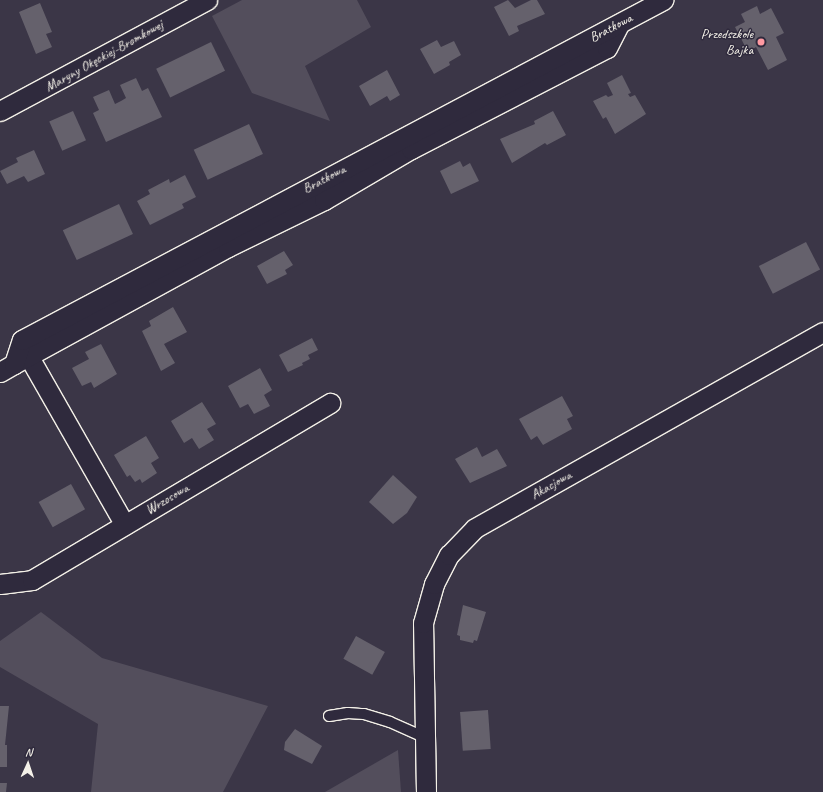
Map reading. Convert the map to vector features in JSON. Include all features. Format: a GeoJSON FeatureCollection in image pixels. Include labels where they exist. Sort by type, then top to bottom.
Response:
{"type":"FeatureCollection","features":[{"type":"Feature","properties":{"kind":"street","name":"Maryny Okęckiej-Bromkowej"},"geometry":{"type":"LineString","coordinates":[[0,111],[206,0]]}},
{"type":"Feature","properties":{"kind":"street","name":"Bratkowa"},"geometry":{"type":"LineString","coordinates":[[14,364],[228,247],[324,200],[411,149],[608,48],[619,24],[664,0]]}},
{"type":"Feature","properties":{"kind":"street","name":"Akacjowa"},"geometry":{"type":"LineString","coordinates":[[426,792],[423,737],[422,623],[434,584],[449,555],[475,528],[823,332]]}},
{"type":"Feature","properties":{"kind":"street"},"geometry":{"type":"LineString","coordinates":[[14,364],[125,525]]}},
{"type":"Feature","properties":{"kind":"street","name":"Wrzosowa"},"geometry":{"type":"LineString","coordinates":[[0,584],[32,580],[330,403]]}},
{"type":"Feature","properties":{"kind":"lane"},"geometry":{"type":"LineString","coordinates":[[329,716],[348,713],[364,714],[390,722],[423,737]]}},
{"type":"Feature","properties":{"kind":"shaded area"},"geometry":{"type":"Polygon","coordinates":[[[242,0],[357,0],[371,27],[305,66],[330,121],[252,93],[212,16],[242,0]]]}},
{"type":"Feature","properties":{"kind":"shaded area"},"geometry":{"type":"Polygon","coordinates":[[[41,612],[102,658],[268,706],[223,792],[91,792],[98,724],[0,667],[0,641],[41,612]]]}},
{"type":"Feature","properties":{"kind":"shaded area"},"geometry":{"type":"Polygon","coordinates":[[[398,750],[401,792],[325,792],[398,750]]]}},
{"type":"Feature","properties":{"kind":"building"},"geometry":{"type":"Polygon","coordinates":[[[508,0],[515,8],[531,0],[537,0],[545,14],[517,26],[519,31],[509,36],[494,7],[508,0]]]}},
{"type":"Feature","properties":{"kind":"building"},"geometry":{"type":"Polygon","coordinates":[[[40,3],[52,32],[46,34],[52,47],[36,54],[19,12],[40,3]]]}},
{"type":"Feature","properties":{"kind":"building","name":"Przedszkole Bajka"},"geometry":{"type":"Polygon","coordinates":[[[757,6],[760,14],[771,8],[784,33],[776,37],[787,60],[768,70],[756,47],[748,52],[735,27],[745,22],[741,14],[757,6]]]}},
{"type":"Feature","properties":{"kind":"building"},"geometry":{"type":"Polygon","coordinates":[[[437,40],[441,47],[454,41],[461,55],[449,62],[450,65],[434,74],[420,49],[437,40]]]}},
{"type":"Feature","properties":{"kind":"building"},"geometry":{"type":"Polygon","coordinates":[[[211,42],[225,71],[170,98],[156,69],[211,42]]]}},
{"type":"Feature","properties":{"kind":"building"},"geometry":{"type":"Polygon","coordinates":[[[387,70],[400,95],[390,101],[387,96],[370,106],[359,86],[387,70]]]}},
{"type":"Feature","properties":{"kind":"building"},"geometry":{"type":"Polygon","coordinates":[[[622,75],[631,93],[628,94],[630,97],[635,95],[646,114],[615,134],[606,117],[603,119],[593,101],[606,95],[608,97],[613,95],[607,83],[622,75]]]}},
{"type":"Feature","properties":{"kind":"building"},"geometry":{"type":"Polygon","coordinates":[[[136,78],[142,91],[148,88],[162,117],[106,142],[93,113],[99,110],[93,97],[109,90],[115,104],[126,98],[120,85],[136,78]]]}},
{"type":"Feature","properties":{"kind":"building"},"geometry":{"type":"Polygon","coordinates":[[[73,111],[86,140],[62,151],[49,122],[73,111]]]}},
{"type":"Feature","properties":{"kind":"building"},"geometry":{"type":"Polygon","coordinates":[[[553,111],[566,135],[547,145],[545,143],[512,163],[500,139],[535,124],[534,121],[553,111]]]}},
{"type":"Feature","properties":{"kind":"building"},"geometry":{"type":"Polygon","coordinates":[[[249,124],[263,154],[208,180],[194,150],[249,124]]]}},
{"type":"Feature","properties":{"kind":"building"},"geometry":{"type":"Polygon","coordinates":[[[34,150],[45,174],[28,182],[24,176],[7,184],[0,171],[18,162],[16,158],[34,150]]]}},
{"type":"Feature","properties":{"kind":"building"},"geometry":{"type":"Polygon","coordinates":[[[460,161],[463,167],[470,163],[479,181],[451,194],[440,171],[460,161]]]}},
{"type":"Feature","properties":{"kind":"building"},"geometry":{"type":"Polygon","coordinates":[[[185,175],[196,197],[182,204],[184,208],[150,225],[137,201],[150,194],[148,190],[169,179],[170,183],[185,175]]]}},
{"type":"Feature","properties":{"kind":"building"},"geometry":{"type":"Polygon","coordinates":[[[119,204],[133,234],[77,260],[63,230],[119,204]]]}},
{"type":"Feature","properties":{"kind":"building"},"geometry":{"type":"Polygon","coordinates":[[[806,242],[820,270],[773,294],[759,266],[806,242]]]}},
{"type":"Feature","properties":{"kind":"building"},"geometry":{"type":"Polygon","coordinates":[[[284,251],[293,265],[285,270],[287,274],[267,284],[257,266],[284,251]]]}},
{"type":"Feature","properties":{"kind":"building"},"geometry":{"type":"Polygon","coordinates":[[[173,307],[187,332],[164,344],[175,363],[161,371],[142,331],[151,326],[149,321],[173,307]]]}},
{"type":"Feature","properties":{"kind":"building"},"geometry":{"type":"Polygon","coordinates":[[[312,338],[318,350],[308,355],[310,359],[302,363],[303,365],[288,372],[279,355],[312,338]]]}},
{"type":"Feature","properties":{"kind":"building"},"geometry":{"type":"Polygon","coordinates":[[[101,344],[117,374],[94,388],[91,382],[82,386],[72,368],[89,359],[85,352],[101,344]]]}},
{"type":"Feature","properties":{"kind":"building"},"geometry":{"type":"Polygon","coordinates":[[[260,368],[272,390],[264,395],[270,406],[254,414],[248,404],[240,408],[228,386],[260,368]]]}},
{"type":"Feature","properties":{"kind":"building"},"geometry":{"type":"Polygon","coordinates":[[[562,396],[573,416],[567,419],[572,429],[543,445],[537,436],[531,440],[519,419],[562,396]]]}},
{"type":"Feature","properties":{"kind":"building"},"geometry":{"type":"Polygon","coordinates":[[[202,402],[216,424],[207,429],[214,440],[199,449],[192,438],[184,443],[171,421],[202,402]]]}},
{"type":"Feature","properties":{"kind":"building"},"geometry":{"type":"Polygon","coordinates":[[[146,436],[159,458],[151,463],[157,473],[142,483],[140,479],[135,482],[130,475],[127,477],[114,455],[146,436]]]}},
{"type":"Feature","properties":{"kind":"building"},"geometry":{"type":"Polygon","coordinates":[[[477,447],[482,457],[497,449],[507,466],[470,483],[455,459],[477,447]]]}},
{"type":"Feature","properties":{"kind":"building"},"geometry":{"type":"Polygon","coordinates":[[[393,475],[417,497],[407,513],[393,524],[369,502],[393,475]]]}},
{"type":"Feature","properties":{"kind":"building"},"geometry":{"type":"Polygon","coordinates":[[[71,484],[85,509],[53,527],[39,502],[71,484]]]}},
{"type":"Feature","properties":{"kind":"building"},"geometry":{"type":"Polygon","coordinates":[[[463,605],[486,612],[477,641],[474,640],[473,643],[460,640],[460,636],[457,635],[463,605]]]}},
{"type":"Feature","properties":{"kind":"building"},"geometry":{"type":"Polygon","coordinates":[[[356,636],[385,652],[372,675],[343,659],[356,636]]]}},
{"type":"Feature","properties":{"kind":"building"},"geometry":{"type":"Polygon","coordinates":[[[0,706],[9,706],[5,745],[7,745],[7,767],[0,767],[0,706]]]}},
{"type":"Feature","properties":{"kind":"building"},"geometry":{"type":"Polygon","coordinates":[[[488,710],[491,749],[463,751],[460,712],[488,710]]]}},
{"type":"Feature","properties":{"kind":"building"},"geometry":{"type":"Polygon","coordinates":[[[295,729],[322,746],[312,764],[284,750],[285,742],[295,729]]]}},
{"type":"Feature","properties":{"kind":"building"},"geometry":{"type":"Polygon","coordinates":[[[0,783],[7,783],[6,792],[0,792],[0,783]]]}},
{"type":"Feature","properties":{"kind":"place","name":"Przedszkole Bajka"},"geometry":{"type":"Point","coordinates":[761,42]}}]}
